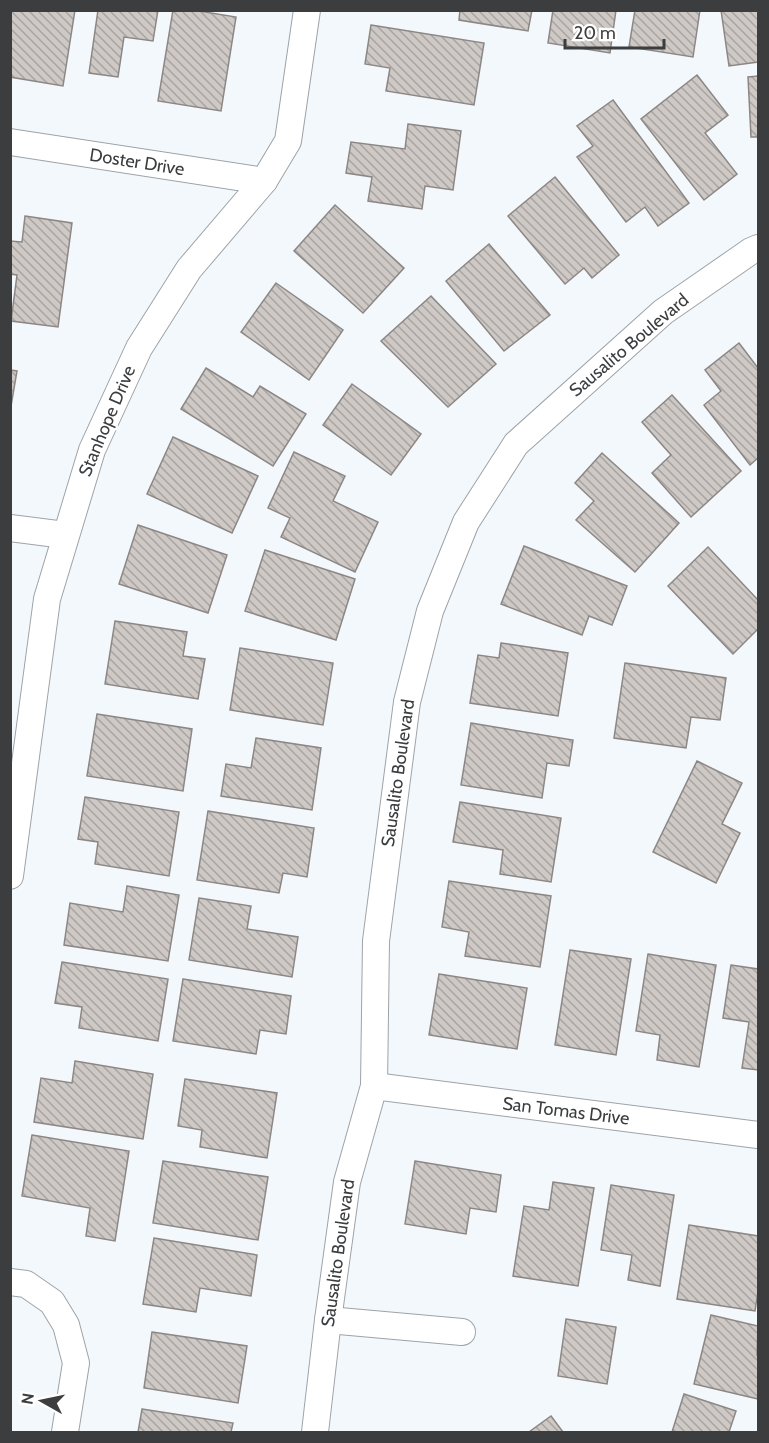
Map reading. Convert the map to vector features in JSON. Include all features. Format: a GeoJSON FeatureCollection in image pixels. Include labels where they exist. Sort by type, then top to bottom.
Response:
{"type":"FeatureCollection","features":[{"type":"Feature","properties":{"kind":"street","name":"Stanhope Drive"},"geometry":{"type":"LineString","coordinates":[[10,876],[47,599],[92,450],[139,348],[189,269],[264,181],[288,141],[307,10]]}},
{"type":"Feature","properties":{"kind":"street","name":"Doster Drive"},"geometry":{"type":"LineString","coordinates":[[10,142],[264,181]]}},
{"type":"Feature","properties":{"kind":"street","name":"Sausalito Boulevard"},"geometry":{"type":"LineString","coordinates":[[315,1432],[347,1182],[374,1086],[376,941],[406,702],[430,611],[466,522],[516,444],[663,312],[751,251],[759,248]]}},
{"type":"Feature","properties":{"kind":"street"},"geometry":{"type":"LineString","coordinates":[[10,528],[65,535]]}},
{"type":"Feature","properties":{"kind":"street","name":"San Tomas Drive"},"geometry":{"type":"LineString","coordinates":[[374,1086],[759,1135]]}},
{"type":"Feature","properties":{"kind":"street"},"geometry":{"type":"LineString","coordinates":[[10,1282],[26,1284],[52,1302],[66,1325],[76,1363],[65,1432]]}},
{"type":"Feature","properties":{"kind":"street"},"geometry":{"type":"LineString","coordinates":[[328,1320],[462,1332]]}},
{"type":"Feature","properties":{"kind":"building"},"geometry":{"type":"Polygon","coordinates":[[[10,10],[75,10],[63,86],[10,77],[10,10]]]}},
{"type":"Feature","properties":{"kind":"building"},"geometry":{"type":"Polygon","coordinates":[[[98,10],[158,10],[153,41],[124,37],[118,77],[89,73],[98,10]]]}},
{"type":"Feature","properties":{"kind":"building"},"geometry":{"type":"Polygon","coordinates":[[[173,10],[193,10],[236,17],[221,111],[158,101],[173,10]]]}},
{"type":"Feature","properties":{"kind":"building"},"geometry":{"type":"Polygon","coordinates":[[[460,10],[532,10],[528,31],[459,20],[460,10]]]}},
{"type":"Feature","properties":{"kind":"building"},"geometry":{"type":"Polygon","coordinates":[[[553,10],[616,10],[610,53],[548,43],[553,10]]]}},
{"type":"Feature","properties":{"kind":"building"},"geometry":{"type":"Polygon","coordinates":[[[635,10],[700,10],[693,57],[629,47],[635,10]]]}},
{"type":"Feature","properties":{"kind":"building"},"geometry":{"type":"Polygon","coordinates":[[[721,10],[758,10],[758,62],[729,66],[721,10]]]}},
{"type":"Feature","properties":{"kind":"building"},"geometry":{"type":"Polygon","coordinates":[[[371,25],[484,43],[474,105],[386,91],[390,68],[365,64],[371,25]]]}},
{"type":"Feature","properties":{"kind":"building"},"geometry":{"type":"Polygon","coordinates":[[[697,75],[728,115],[705,133],[737,174],[704,200],[641,119],[697,75]]]}},
{"type":"Feature","properties":{"kind":"building"},"geometry":{"type":"Polygon","coordinates":[[[758,76],[758,137],[751,137],[748,77],[758,76]]]}},
{"type":"Feature","properties":{"kind":"building"},"geometry":{"type":"Polygon","coordinates":[[[613,100],[689,203],[658,226],[645,207],[626,222],[577,157],[593,146],[577,126],[613,100]]]}},
{"type":"Feature","properties":{"kind":"building"},"geometry":{"type":"Polygon","coordinates":[[[408,124],[461,131],[453,190],[425,186],[422,209],[368,201],[372,177],[346,173],[351,142],[405,149],[408,124]]]}},
{"type":"Feature","properties":{"kind":"building"},"geometry":{"type":"Polygon","coordinates":[[[555,177],[619,255],[592,278],[584,268],[565,284],[508,216],[555,177]]]}},
{"type":"Feature","properties":{"kind":"building"},"geometry":{"type":"Polygon","coordinates":[[[335,205],[404,268],[363,313],[294,251],[335,205]]]}},
{"type":"Feature","properties":{"kind":"building"},"geometry":{"type":"Polygon","coordinates":[[[25,216],[72,223],[58,327],[11,321],[17,275],[10,274],[10,241],[22,242],[25,216]]]}},
{"type":"Feature","properties":{"kind":"building"},"geometry":{"type":"Polygon","coordinates":[[[489,244],[550,315],[504,351],[446,281],[489,244]]]}},
{"type":"Feature","properties":{"kind":"building"},"geometry":{"type":"Polygon","coordinates":[[[276,283],[343,330],[309,380],[241,332],[276,283]]]}},
{"type":"Feature","properties":{"kind":"building"},"geometry":{"type":"Polygon","coordinates":[[[431,296],[496,364],[448,407],[381,341],[431,296]]]}},
{"type":"Feature","properties":{"kind":"building"},"geometry":{"type":"Polygon","coordinates":[[[739,343],[758,368],[758,458],[750,465],[704,405],[721,391],[705,370],[739,343]]]}},
{"type":"Feature","properties":{"kind":"building"},"geometry":{"type":"Polygon","coordinates":[[[206,368],[253,397],[260,386],[306,414],[273,466],[181,409],[206,368]]]}},
{"type":"Feature","properties":{"kind":"building"},"geometry":{"type":"Polygon","coordinates":[[[10,370],[17,371],[10,412],[10,370]]]}},
{"type":"Feature","properties":{"kind":"building"},"geometry":{"type":"Polygon","coordinates":[[[352,384],[421,434],[391,475],[323,425],[352,384]]]}},
{"type":"Feature","properties":{"kind":"building"},"geometry":{"type":"Polygon","coordinates":[[[672,395],[741,471],[691,517],[652,473],[671,455],[642,422],[672,395]]]}},
{"type":"Feature","properties":{"kind":"building"},"geometry":{"type":"Polygon","coordinates":[[[173,437],[258,476],[232,533],[147,494],[173,437]]]}},
{"type":"Feature","properties":{"kind":"building"},"geometry":{"type":"Polygon","coordinates":[[[294,452],[345,476],[333,501],[378,522],[355,572],[281,537],[290,518],[268,508],[294,452]]]}},
{"type":"Feature","properties":{"kind":"building"},"geometry":{"type":"Polygon","coordinates":[[[602,453],[679,523],[635,572],[576,520],[594,501],[575,483],[602,453]]]}},
{"type":"Feature","properties":{"kind":"building"},"geometry":{"type":"Polygon","coordinates":[[[138,525],[227,555],[208,613],[119,584],[138,525]]]}},
{"type":"Feature","properties":{"kind":"building"},"geometry":{"type":"Polygon","coordinates":[[[524,546],[627,586],[612,625],[589,616],[582,635],[501,604],[524,546]]]}},
{"type":"Feature","properties":{"kind":"building"},"geometry":{"type":"Polygon","coordinates":[[[708,547],[758,600],[758,629],[733,654],[668,586],[708,547]]]}},
{"type":"Feature","properties":{"kind":"building"},"geometry":{"type":"Polygon","coordinates":[[[265,550],[355,579],[336,640],[245,611],[265,550]]]}},
{"type":"Feature","properties":{"kind":"building"},"geometry":{"type":"Polygon","coordinates":[[[115,621],[187,632],[183,656],[205,659],[198,699],[105,684],[115,621]]]}},
{"type":"Feature","properties":{"kind":"building"},"geometry":{"type":"Polygon","coordinates":[[[501,643],[568,653],[558,716],[470,703],[478,655],[499,658],[501,643]]]}},
{"type":"Feature","properties":{"kind":"building"},"geometry":{"type":"Polygon","coordinates":[[[240,648],[333,663],[323,725],[230,710],[240,648]]]}},
{"type":"Feature","properties":{"kind":"building"},"geometry":{"type":"Polygon","coordinates":[[[625,663],[726,678],[720,720],[691,717],[686,748],[614,738],[625,663]]]}},
{"type":"Feature","properties":{"kind":"building"},"geometry":{"type":"Polygon","coordinates":[[[97,714],[192,729],[183,791],[87,776],[97,714]]]}},
{"type":"Feature","properties":{"kind":"building"},"geometry":{"type":"Polygon","coordinates":[[[471,723],[573,740],[569,766],[547,763],[542,798],[461,785],[471,723]]]}},
{"type":"Feature","properties":{"kind":"building"},"geometry":{"type":"Polygon","coordinates":[[[256,738],[321,748],[312,810],[221,796],[226,764],[251,768],[256,738]]]}},
{"type":"Feature","properties":{"kind":"building"},"geometry":{"type":"Polygon","coordinates":[[[697,761],[742,783],[722,824],[740,833],[716,883],[653,852],[697,761]]]}},
{"type":"Feature","properties":{"kind":"building"},"geometry":{"type":"Polygon","coordinates":[[[85,797],[179,812],[169,876],[95,864],[98,842],[78,839],[85,797]]]}},
{"type":"Feature","properties":{"kind":"building"},"geometry":{"type":"Polygon","coordinates":[[[460,802],[561,818],[551,882],[500,874],[503,850],[453,842],[460,802]]]}},
{"type":"Feature","properties":{"kind":"building"},"geometry":{"type":"Polygon","coordinates":[[[208,811],[314,828],[307,877],[283,873],[279,893],[197,880],[208,811]]]}},
{"type":"Feature","properties":{"kind":"building"},"geometry":{"type":"Polygon","coordinates":[[[449,881],[551,896],[540,967],[465,956],[469,932],[442,927],[449,881]]]}},
{"type":"Feature","properties":{"kind":"building"},"geometry":{"type":"Polygon","coordinates":[[[127,886],[179,895],[168,961],[64,945],[70,903],[123,912],[127,886]]]}},
{"type":"Feature","properties":{"kind":"building"},"geometry":{"type":"Polygon","coordinates":[[[199,898],[251,906],[247,929],[298,937],[292,977],[189,960],[199,898]]]}},
{"type":"Feature","properties":{"kind":"building"},"geometry":{"type":"Polygon","coordinates":[[[570,950],[631,959],[616,1055],[555,1045],[570,950]]]}},
{"type":"Feature","properties":{"kind":"building"},"geometry":{"type":"Polygon","coordinates":[[[648,954],[716,965],[699,1067],[657,1060],[660,1035],[636,1031],[648,954]]]}},
{"type":"Feature","properties":{"kind":"building"},"geometry":{"type":"Polygon","coordinates":[[[62,962],[168,979],[158,1041],[79,1028],[82,1007],[55,1003],[62,962]]]}},
{"type":"Feature","properties":{"kind":"building"},"geometry":{"type":"Polygon","coordinates":[[[731,965],[758,969],[758,1070],[742,1068],[749,1022],[723,1018],[731,965]]]}},
{"type":"Feature","properties":{"kind":"building"},"geometry":{"type":"Polygon","coordinates":[[[439,974],[527,988],[517,1049],[429,1035],[439,974]]]}},
{"type":"Feature","properties":{"kind":"building"},"geometry":{"type":"Polygon","coordinates":[[[183,979],[291,996],[286,1034],[260,1030],[256,1054],[173,1041],[183,979]]]}},
{"type":"Feature","properties":{"kind":"building"},"geometry":{"type":"Polygon","coordinates":[[[75,1061],[153,1074],[143,1139],[34,1122],[41,1078],[72,1083],[75,1061]]]}},
{"type":"Feature","properties":{"kind":"building"},"geometry":{"type":"Polygon","coordinates":[[[185,1079],[277,1093],[267,1158],[200,1147],[202,1130],[178,1126],[185,1079]]]}},
{"type":"Feature","properties":{"kind":"building"},"geometry":{"type":"Polygon","coordinates":[[[32,1135],[129,1151],[115,1241],[86,1236],[90,1208],[22,1196],[32,1135]]]}},
{"type":"Feature","properties":{"kind":"building"},"geometry":{"type":"Polygon","coordinates":[[[163,1161],[268,1177],[258,1240],[153,1223],[163,1161]]]}},
{"type":"Feature","properties":{"kind":"building"},"geometry":{"type":"Polygon","coordinates":[[[415,1161],[501,1175],[496,1212],[470,1208],[466,1234],[405,1224],[415,1161]]]}},
{"type":"Feature","properties":{"kind":"building"},"geometry":{"type":"Polygon","coordinates":[[[553,1182],[594,1188],[578,1286],[513,1276],[524,1206],[549,1210],[553,1182]]]}},
{"type":"Feature","properties":{"kind":"building"},"geometry":{"type":"Polygon","coordinates":[[[611,1185],[674,1195],[660,1286],[628,1280],[632,1255],[601,1250],[611,1185]]]}},
{"type":"Feature","properties":{"kind":"building"},"geometry":{"type":"Polygon","coordinates":[[[689,1225],[758,1236],[758,1291],[755,1311],[677,1299],[689,1225]]]}},
{"type":"Feature","properties":{"kind":"building"},"geometry":{"type":"Polygon","coordinates":[[[154,1238],[257,1255],[251,1296],[200,1288],[196,1312],[143,1304],[154,1238]]]}},
{"type":"Feature","properties":{"kind":"building"},"geometry":{"type":"Polygon","coordinates":[[[711,1315],[758,1326],[758,1399],[694,1384],[711,1315]]]}},
{"type":"Feature","properties":{"kind":"building"},"geometry":{"type":"Polygon","coordinates":[[[566,1319],[616,1327],[607,1384],[558,1376],[566,1319]]]}},
{"type":"Feature","properties":{"kind":"building"},"geometry":{"type":"Polygon","coordinates":[[[152,1332],[247,1346],[238,1403],[144,1388],[152,1332]]]}},
{"type":"Feature","properties":{"kind":"building"},"geometry":{"type":"Polygon","coordinates":[[[684,1394],[736,1411],[729,1432],[672,1432],[684,1394]]]}},
{"type":"Feature","properties":{"kind":"building"},"geometry":{"type":"Polygon","coordinates":[[[142,1409],[233,1423],[231,1432],[138,1432],[142,1409]]]}},
{"type":"Feature","properties":{"kind":"building"},"geometry":{"type":"Polygon","coordinates":[[[551,1416],[563,1432],[529,1432],[551,1416]]]}}]}
